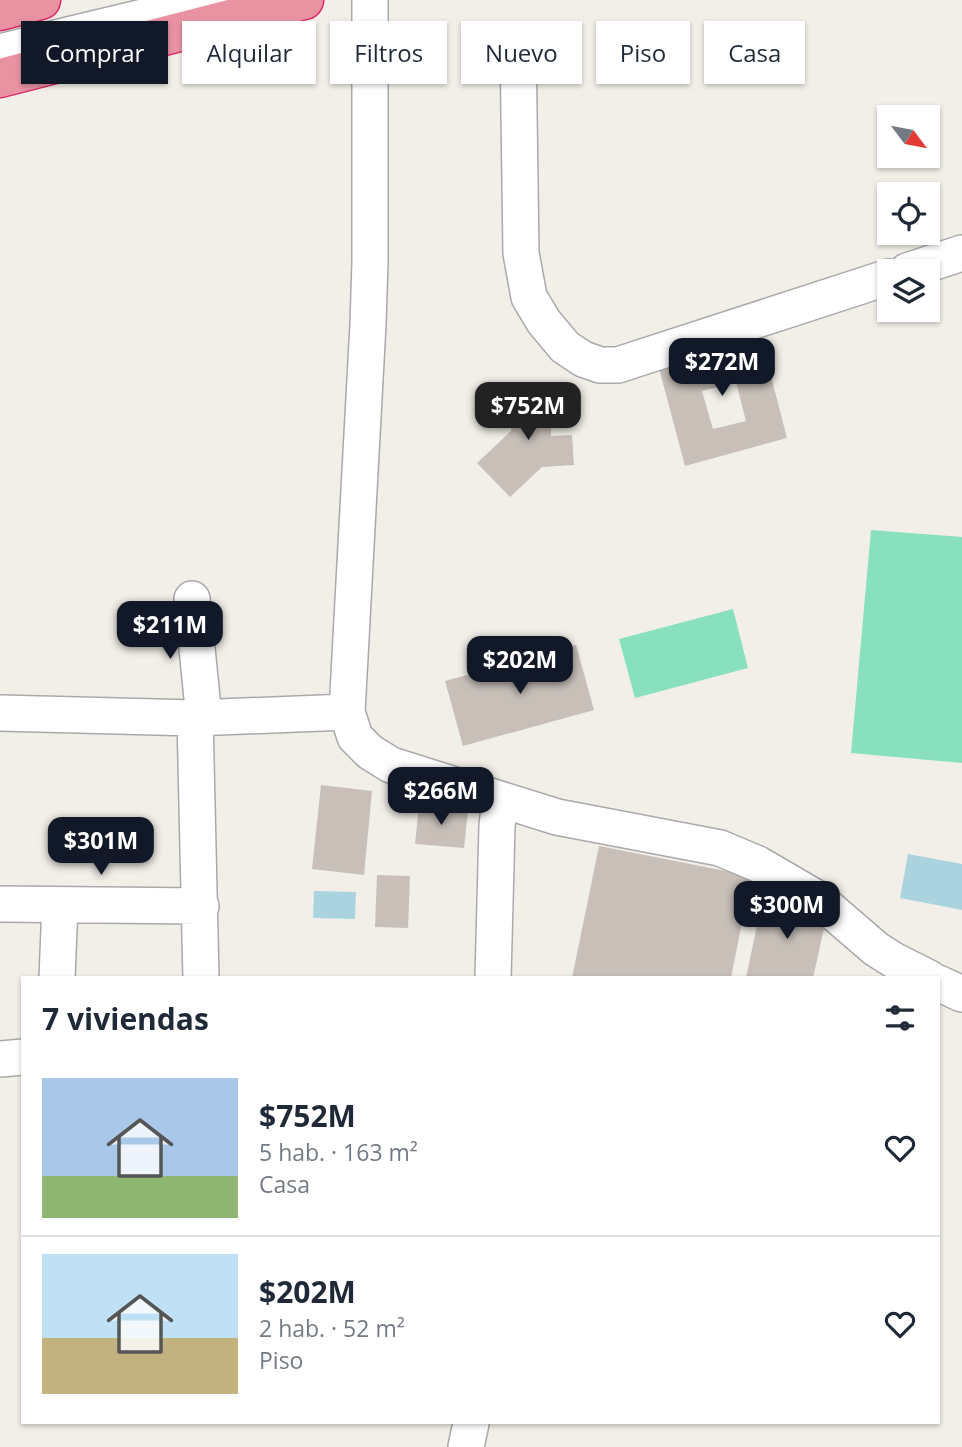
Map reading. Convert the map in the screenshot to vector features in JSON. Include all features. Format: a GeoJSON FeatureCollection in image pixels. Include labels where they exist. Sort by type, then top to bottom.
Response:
{"type":"FeatureCollection","features":[{"type":"Feature","properties":{"kind":"highway"},"geometry":{"type":"LineString","coordinates":[[0,11],[41,0]]}},
{"type":"Feature","properties":{"kind":"highway"},"geometry":{"type":"LineString","coordinates":[[0,78],[304,0]]}},
{"type":"Feature","properties":{"kind":"street"},"geometry":{"type":"LineString","coordinates":[[0,45],[177,0]]}},
{"type":"Feature","properties":{"kind":"street"},"geometry":{"type":"LineString","coordinates":[[0,52],[214,0]]}},
{"type":"Feature","properties":{"kind":"street"},"geometry":{"type":"LineString","coordinates":[[370,0],[368,324],[347,712],[355,737],[370,752],[391,765],[500,800],[557,817],[720,848],[758,864],[818,899],[876,949],[925,976]]}},
{"type":"Feature","properties":{"kind":"street"},"geometry":{"type":"LineString","coordinates":[[519,84],[521,254],[529,297],[544,323],[565,347],[583,359],[600,365],[618,365],[877,281]]}},
{"type":"Feature","properties":{"kind":"street"},"geometry":{"type":"LineString","coordinates":[[940,261],[962,254]]}},
{"type":"Feature","properties":{"kind":"street"},"geometry":{"type":"LineString","coordinates":[[192,598],[199,718],[201,976]]}},
{"type":"Feature","properties":{"kind":"street"},"geometry":{"type":"LineString","coordinates":[[0,713],[199,718],[347,712]]}},
{"type":"Feature","properties":{"kind":"street"},"geometry":{"type":"LineString","coordinates":[[493,976],[500,800]]}},
{"type":"Feature","properties":{"kind":"street"},"geometry":{"type":"LineString","coordinates":[[0,904],[201,906]]}},
{"type":"Feature","properties":{"kind":"street"},"geometry":{"type":"LineString","coordinates":[[57,976],[60,905]]}},
{"type":"Feature","properties":{"kind":"street"},"geometry":{"type":"LineString","coordinates":[[940,984],[962,995]]}},
{"type":"Feature","properties":{"kind":"street"},"geometry":{"type":"LineString","coordinates":[[0,1059],[21,1057]]}},
{"type":"Feature","properties":{"kind":"street"},"geometry":{"type":"LineString","coordinates":[[466,1447],[471,1424]]}},
{"type":"Feature","properties":{"kind":"green space"},"geometry":{"type":"Polygon","coordinates":[[[871,530],[962,537],[962,763],[851,753],[871,530]]]}},
{"type":"Feature","properties":{"kind":"green space"},"geometry":{"type":"Polygon","coordinates":[[[733,609],[748,668],[635,698],[619,639],[733,609]]]}},
{"type":"Feature","properties":{"kind":"water"},"geometry":{"type":"Polygon","coordinates":[[[908,854],[962,864],[962,910],[900,898],[908,854]]]}},
{"type":"Feature","properties":{"kind":"water"},"geometry":{"type":"Polygon","coordinates":[[[314,891],[356,892],[355,919],[313,918],[314,891]]]}},
{"type":"Feature","properties":{"kind":"building"},"geometry":{"type":"Polygon","coordinates":[[[759,330],[787,438],[685,466],[656,357],[759,330]],[[736,382],[702,391],[713,429],[746,421],[736,382]]]}},
{"type":"Feature","properties":{"kind":"building"},"geometry":{"type":"Polygon","coordinates":[[[512,387],[552,387],[551,436],[572,435],[574,465],[542,467],[510,497],[477,463],[511,431],[512,387]]]}},
{"type":"Feature","properties":{"kind":"building"},"geometry":{"type":"Polygon","coordinates":[[[576,645],[594,710],[463,746],[445,681],[576,645]]]}},
{"type":"Feature","properties":{"kind":"building"},"geometry":{"type":"Polygon","coordinates":[[[321,785],[372,791],[364,875],[312,869],[321,785]]]}},
{"type":"Feature","properties":{"kind":"building"},"geometry":{"type":"Polygon","coordinates":[[[419,805],[468,810],[464,848],[415,844],[419,805]]]}},
{"type":"Feature","properties":{"kind":"building"},"geometry":{"type":"Polygon","coordinates":[[[599,846],[751,876],[731,976],[572,976],[599,846]]]}},
{"type":"Feature","properties":{"kind":"building"},"geometry":{"type":"Polygon","coordinates":[[[377,875],[410,876],[408,928],[375,927],[377,875]]]}},
{"type":"Feature","properties":{"kind":"building"},"geometry":{"type":"Polygon","coordinates":[[[763,897],[828,910],[813,976],[746,976],[763,897]]]}}]}
